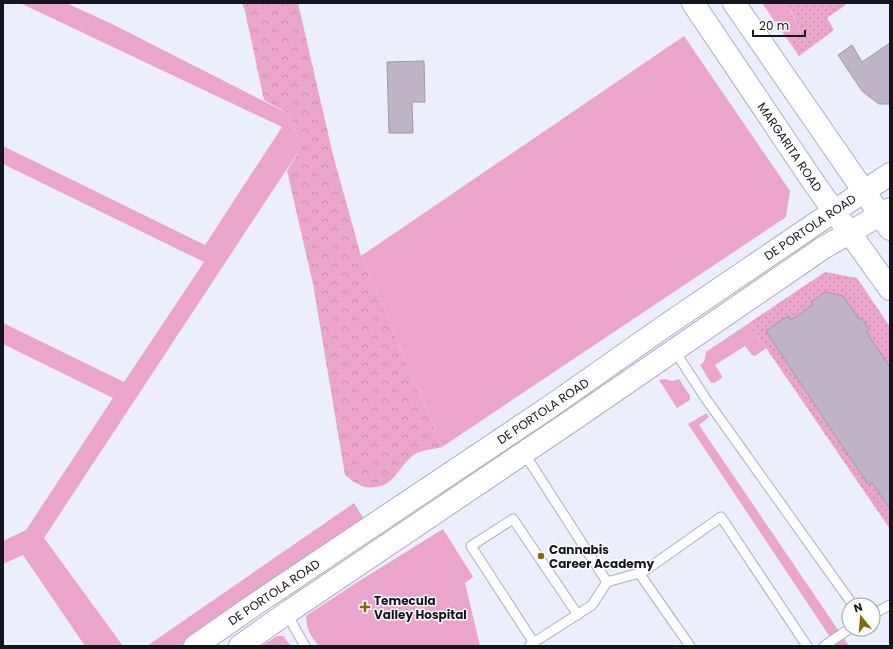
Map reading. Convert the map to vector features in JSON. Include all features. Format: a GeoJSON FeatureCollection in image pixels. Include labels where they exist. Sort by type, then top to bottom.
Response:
{"type":"FeatureCollection","features":[{"type":"Feature","properties":{"kind":"main road","name":"MARGARITA ROAD"},"geometry":{"type":"LineString","coordinates":[[693,3],[816,186],[890,289]]}},
{"type":"Feature","properties":{"kind":"main road"},"geometry":{"type":"LineString","coordinates":[[734,3],[864,191],[887,217]]}},
{"type":"Feature","properties":{"kind":"main road","name":"DE PORTOLA ROAD"},"geometry":{"type":"LineString","coordinates":[[195,646],[551,406],[662,328],[890,174]]}},
{"type":"Feature","properties":{"kind":"main road","name":"DE PORTOLA ROAD"},"geometry":{"type":"LineString","coordinates":[[240,646],[825,246],[850,232],[887,217]]}},
{"type":"Feature","properties":{"kind":"main road"},"geometry":{"type":"LineString","coordinates":[[288,612],[288,601],[293,590],[420,505],[439,489],[449,474]]}},
{"type":"Feature","properties":{"kind":"lane"},"geometry":{"type":"LineString","coordinates":[[674,350],[706,399],[847,597]]}},
{"type":"Feature","properties":{"kind":"lane"},"geometry":{"type":"LineString","coordinates":[[524,453],[607,582]]}},
{"type":"Feature","properties":{"kind":"lane"},"geometry":{"type":"LineString","coordinates":[[578,615],[513,519],[471,546],[532,644],[578,615],[592,606],[607,582],[643,572],[721,517],[807,646]]}},
{"type":"Feature","properties":{"kind":"lane"},"geometry":{"type":"LineString","coordinates":[[639,573],[690,646]]}},
{"type":"Feature","properties":{"kind":"lane"},"geometry":{"type":"LineString","coordinates":[[881,609],[890,604]]}},
{"type":"Feature","properties":{"kind":"lane"},"geometry":{"type":"LineString","coordinates":[[288,612],[293,625],[306,646]]}},
{"type":"Feature","properties":{"kind":"lane"},"geometry":{"type":"LineString","coordinates":[[824,646],[841,634]]}},
{"type":"Feature","properties":{"kind":"green space"},"geometry":{"type":"Polygon","coordinates":[[[20,3],[66,3],[112,24],[291,115],[300,149],[44,538],[123,646],[85,646],[23,555],[3,564],[3,541],[26,530],[113,398],[3,344],[3,323],[124,382],[204,262],[3,164],[3,146],[205,245],[282,127],[20,3]]]}},
{"type":"Feature","properties":{"kind":"green space"},"geometry":{"type":"Polygon","coordinates":[[[242,3],[298,3],[333,155],[361,256],[442,447],[415,454],[388,483],[382,486],[363,486],[345,475],[313,284],[287,171],[300,149],[291,115],[264,100],[242,3]]]}},
{"type":"Feature","properties":{"kind":"green space"},"geometry":{"type":"Polygon","coordinates":[[[762,3],[779,3],[784,5],[791,12],[801,34],[790,43],[762,3]]]}},
{"type":"Feature","properties":{"kind":"green space"},"geometry":{"type":"Polygon","coordinates":[[[779,3],[848,3],[827,18],[834,30],[799,56],[790,43],[801,34],[795,18],[790,10],[779,3]]]}},
{"type":"Feature","properties":{"kind":"green space"},"geometry":{"type":"Polygon","coordinates":[[[684,36],[790,191],[786,217],[442,447],[361,256],[684,36]]]}},
{"type":"Feature","properties":{"kind":"green space"},"geometry":{"type":"Polygon","coordinates":[[[825,272],[857,278],[890,327],[890,529],[749,323],[825,272]]]}},
{"type":"Feature","properties":{"kind":"green space"},"geometry":{"type":"Polygon","coordinates":[[[749,323],[766,348],[755,356],[752,355],[745,346],[715,365],[722,378],[714,383],[711,383],[700,365],[704,362],[706,352],[749,323]]]}},
{"type":"Feature","properties":{"kind":"green space"},"geometry":{"type":"Polygon","coordinates":[[[665,379],[673,381],[679,379],[690,396],[690,400],[677,408],[659,380],[665,379]]]}},
{"type":"Feature","properties":{"kind":"green space"},"geometry":{"type":"Polygon","coordinates":[[[707,414],[709,417],[699,425],[841,634],[841,637],[843,637],[849,646],[836,646],[688,424],[707,414]]]}},
{"type":"Feature","properties":{"kind":"green space"},"geometry":{"type":"Polygon","coordinates":[[[354,503],[365,521],[180,646],[147,646],[354,503]]]}},
{"type":"Feature","properties":{"kind":"green space"},"geometry":{"type":"Polygon","coordinates":[[[443,529],[473,577],[465,583],[480,646],[319,646],[313,639],[307,625],[306,616],[443,529]]]}},
{"type":"Feature","properties":{"kind":"green space"},"geometry":{"type":"Polygon","coordinates":[[[277,636],[283,636],[291,646],[262,646],[277,636]]]}},
{"type":"Feature","properties":{"kind":"building"},"geometry":{"type":"Polygon","coordinates":[[[890,43],[890,104],[879,104],[862,91],[838,55],[852,45],[862,62],[890,43]]]}},
{"type":"Feature","properties":{"kind":"building"},"geometry":{"type":"Polygon","coordinates":[[[424,61],[425,102],[412,102],[413,133],[389,133],[387,62],[424,61]]]}},
{"type":"Feature","properties":{"kind":"building"},"geometry":{"type":"Polygon","coordinates":[[[825,292],[843,296],[859,319],[862,318],[869,330],[866,332],[890,367],[890,509],[872,483],[869,485],[848,455],[766,331],[788,316],[791,320],[813,305],[811,302],[825,292]]]}},
{"type":"Feature","properties":{"kind":"place","name":"Cannabis Career Academy"},"geometry":{"type":"Point","coordinates":[541,556]}},
{"type":"Feature","properties":{"kind":"place","name":"Temecula Valley Hospital"},"geometry":{"type":"Point","coordinates":[365,607]}}]}
